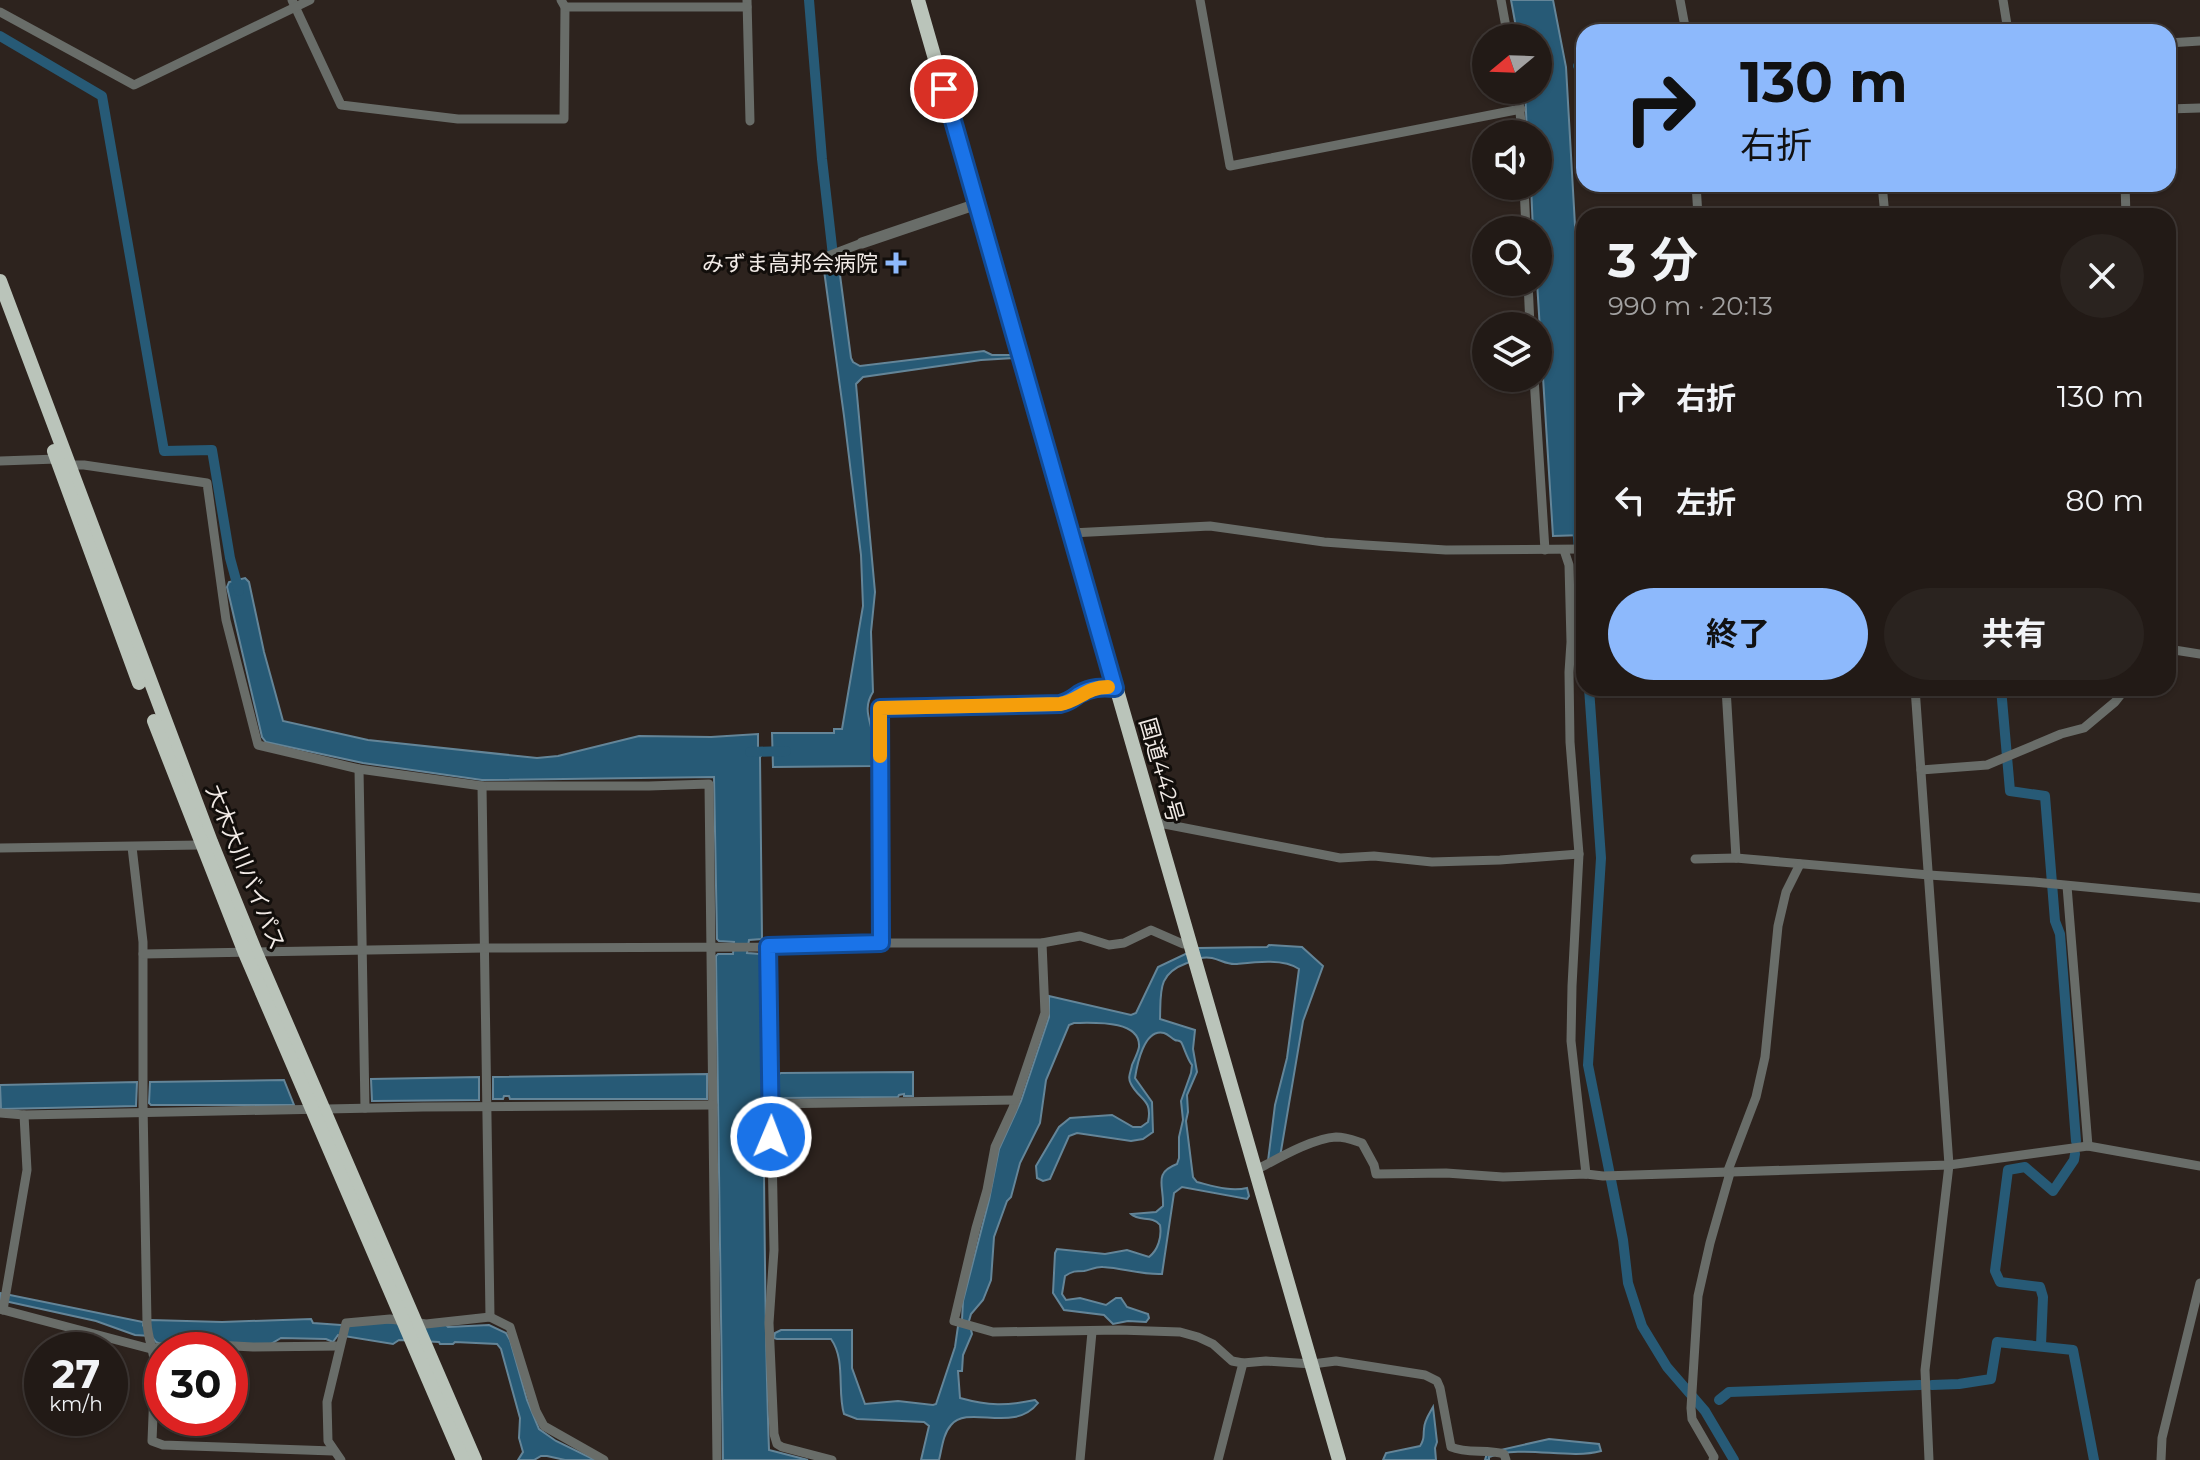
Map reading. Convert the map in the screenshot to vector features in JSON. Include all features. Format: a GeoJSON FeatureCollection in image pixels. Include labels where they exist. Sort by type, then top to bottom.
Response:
{"type":"FeatureCollection","features":[{"type":"Feature","properties":{"kind":"highway","name":"国道442号"},"geometry":{"type":"LineString","coordinates":[[918,0],[1339,1460]]}},
{"type":"Feature","properties":{"kind":"highway","name":"大木大川バイパス"},"geometry":{"type":"LineString","coordinates":[[0,281],[119,631],[201,845],[251,953],[419,1344],[463,1460]]}},
{"type":"Feature","properties":{"kind":"highway","name":"大木大川バイパス"},"geometry":{"type":"LineString","coordinates":[[0,309],[60,452],[251,953]]}},
{"type":"Feature","properties":{"kind":"highway","name":"大木大川バイパス"},"geometry":{"type":"LineString","coordinates":[[419,1344],[475,1460]]}},
{"type":"Feature","properties":{"kind":"street"},"geometry":{"type":"LineString","coordinates":[[0,12],[134,85],[294,4],[310,0]]}},
{"type":"Feature","properties":{"kind":"street"},"geometry":{"type":"LineString","coordinates":[[1200,0],[1230,166],[1521,109]]}},
{"type":"Feature","properties":{"kind":"street"},"geometry":{"type":"LineString","coordinates":[[1501,0],[1505,24]]}},
{"type":"Feature","properties":{"kind":"street"},"geometry":{"type":"LineString","coordinates":[[1680,0],[1684,24]]}},
{"type":"Feature","properties":{"kind":"street"},"geometry":{"type":"LineString","coordinates":[[2003,0],[2007,24]]}},
{"type":"Feature","properties":{"kind":"street"},"geometry":{"type":"LineString","coordinates":[[294,4],[341,105],[458,119],[564,119],[563,4],[747,3],[750,121]]}},
{"type":"Feature","properties":{"kind":"street"},"geometry":{"type":"LineString","coordinates":[[2176,42],[2200,41]]}},
{"type":"Feature","properties":{"kind":"street"},"geometry":{"type":"LineString","coordinates":[[1520,104],[1521,120]]}},
{"type":"Feature","properties":{"kind":"street"},"geometry":{"type":"LineString","coordinates":[[2176,109],[2200,108]]}},
{"type":"Feature","properties":{"kind":"street"},"geometry":{"type":"LineString","coordinates":[[828,256],[977,204]]}},
{"type":"Feature","properties":{"kind":"street"},"geometry":{"type":"LineString","coordinates":[[1535,392],[1545,550]]}},
{"type":"Feature","properties":{"kind":"street"},"geometry":{"type":"LineString","coordinates":[[0,461],[60,452],[84,465],[207,483],[226,620],[258,745],[359,769],[482,786],[709,784],[714,947],[717,1460]]}},
{"type":"Feature","properties":{"kind":"street"},"geometry":{"type":"LineString","coordinates":[[1071,533],[1210,526],[1324,542],[1452,550],[1576,549]]}},
{"type":"Feature","properties":{"kind":"street"},"geometry":{"type":"LineString","coordinates":[[1566,550],[1571,642],[1570,742],[1579,854],[1571,1041],[1586,1174]]}},
{"type":"Feature","properties":{"kind":"street"},"geometry":{"type":"LineString","coordinates":[[2176,650],[2200,654]]}},
{"type":"Feature","properties":{"kind":"street"},"geometry":{"type":"LineString","coordinates":[[881,943],[880,708],[1060,704],[1097,687],[1115,688]]}},
{"type":"Feature","properties":{"kind":"street"},"geometry":{"type":"LineString","coordinates":[[1726,696],[1736,858]]}},
{"type":"Feature","properties":{"kind":"street"},"geometry":{"type":"LineString","coordinates":[[1916,696],[1949,1165],[1925,1370],[1929,1460]]}},
{"type":"Feature","properties":{"kind":"street"},"geometry":{"type":"LineString","coordinates":[[1921,770],[1997,762],[2061,734],[2084,728],[2120,696]]}},
{"type":"Feature","properties":{"kind":"street"},"geometry":{"type":"LineString","coordinates":[[359,769],[365,1108]]}},
{"type":"Feature","properties":{"kind":"street"},"geometry":{"type":"LineString","coordinates":[[482,786],[490,1317]]}},
{"type":"Feature","properties":{"kind":"street"},"geometry":{"type":"LineString","coordinates":[[1154,822],[1340,858],[1374,856],[1432,862],[1579,854]]}},
{"type":"Feature","properties":{"kind":"street"},"geometry":{"type":"LineString","coordinates":[[0,848],[201,845]]}},
{"type":"Feature","properties":{"kind":"street"},"geometry":{"type":"LineString","coordinates":[[132,847],[143,954],[148,1332]]}},
{"type":"Feature","properties":{"kind":"street"},"geometry":{"type":"LineString","coordinates":[[1695,859],[1736,858],[2200,898]]}},
{"type":"Feature","properties":{"kind":"street"},"geometry":{"type":"LineString","coordinates":[[1713,1460],[1692,1419],[1698,1296],[1728,1173],[1756,1097],[1765,1057],[1778,926],[1786,892],[1800,864]]}},
{"type":"Feature","properties":{"kind":"street"},"geometry":{"type":"LineString","coordinates":[[2064,885],[2088,1146]]}},
{"type":"Feature","properties":{"kind":"street"},"geometry":{"type":"LineString","coordinates":[[143,954],[1042,943],[1080,936],[1109,945],[1124,943],[1151,930],[1192,945]]}},
{"type":"Feature","properties":{"kind":"street"},"geometry":{"type":"LineString","coordinates":[[1042,943],[1045,1013],[995,1147],[954,1321],[993,1332],[1180,1332],[1213,1344],[1232,1361],[1243,1363],[1312,1364],[1336,1361],[1425,1375],[1440,1388],[1451,1447],[1475,1452],[1500,1452],[1506,1460]]}},
{"type":"Feature","properties":{"kind":"street"},"geometry":{"type":"LineString","coordinates":[[765,946],[772,1104],[774,1250],[769,1323],[774,1434],[777,1444],[782,1447],[832,1460]]}},
{"type":"Feature","properties":{"kind":"street"},"geometry":{"type":"LineString","coordinates":[[772,1104],[1015,1100]]}},
{"type":"Feature","properties":{"kind":"street"},"geometry":{"type":"LineString","coordinates":[[0,1113],[713,1105]]}},
{"type":"Feature","properties":{"kind":"street"},"geometry":{"type":"LineString","coordinates":[[24,1115],[27,1170],[3,1304],[144,1347]]}},
{"type":"Feature","properties":{"kind":"street"},"geometry":{"type":"LineString","coordinates":[[1256,1170],[1296,1150],[1333,1137],[1362,1143],[1376,1174],[1603,1176],[1949,1165],[2088,1146],[2200,1166]]}},
{"type":"Feature","properties":{"kind":"street"},"geometry":{"type":"LineString","coordinates":[[2161,1460],[2162,1438],[2200,1283]]}},
{"type":"Feature","properties":{"kind":"street"},"geometry":{"type":"LineString","coordinates":[[341,1460],[328,1441],[327,1402],[346,1323],[365,1320],[426,1324],[490,1317],[510,1327],[536,1411],[544,1426],[604,1460]]}},
{"type":"Feature","properties":{"kind":"street"},"geometry":{"type":"LineString","coordinates":[[1080,1460],[1092,1332]]}},
{"type":"Feature","properties":{"kind":"street"},"geometry":{"type":"LineString","coordinates":[[248,1347],[340,1343]]}},
{"type":"Feature","properties":{"kind":"street"},"geometry":{"type":"LineString","coordinates":[[1218,1460],[1243,1363]]}},
{"type":"Feature","properties":{"kind":"street"},"geometry":{"type":"LineString","coordinates":[[151,1436],[156,1444],[333,1451]]}},
{"type":"Feature","properties":{"kind":"water"},"geometry":{"type":"Polygon","coordinates":[[[1511,0],[1553,0],[1566,67],[1576,243],[1576,535],[1553,536],[1544,392],[1552,392],[1552,312],[1539,312],[1538,296],[1552,296],[1552,216],[1532,216],[1532,200],[1552,200],[1552,120],[1526,120],[1526,104],[1552,104],[1552,24],[1515,24],[1511,0]]]}},
{"type":"Feature","properties":{"kind":"water"},"geometry":{"type":"Polygon","coordinates":[[[838,260],[851,358],[860,366],[984,351],[992,355],[1014,355],[1014,358],[863,377],[856,384],[875,592],[871,632],[873,692],[868,709],[873,738],[873,766],[773,767],[772,733],[834,733],[834,729],[842,729],[863,606],[861,555],[823,263],[838,260]]]}},
{"type":"Feature","properties":{"kind":"water"},"geometry":{"type":"Polygon","coordinates":[[[245,578],[249,582],[283,721],[368,740],[537,758],[558,756],[639,736],[758,734],[758,748],[761,748],[762,755],[762,939],[749,940],[747,953],[761,954],[769,1450],[808,1460],[723,1460],[716,956],[733,954],[734,942],[717,939],[714,777],[482,780],[363,763],[266,742],[262,737],[227,587],[229,582],[245,578]]]}},
{"type":"Feature","properties":{"kind":"water"},"geometry":{"type":"Polygon","coordinates":[[[1302,947],[1323,966],[1303,1021],[1280,1157],[1268,1161],[1299,969],[1277,962],[1233,964],[1206,957],[1177,967],[1170,972],[1163,985],[1160,1019],[1195,1030],[1193,1049],[1197,1072],[1187,1095],[1186,1121],[1193,1177],[1197,1182],[1222,1188],[1247,1188],[1249,1196],[1247,1199],[1182,1187],[1174,1193],[1162,1274],[1101,1267],[1065,1276],[1062,1294],[1066,1300],[1080,1298],[1106,1305],[1121,1298],[1127,1307],[1148,1314],[1146,1322],[1113,1324],[1104,1315],[1064,1310],[1053,1293],[1055,1253],[1057,1249],[1105,1254],[1127,1250],[1149,1257],[1155,1251],[1160,1239],[1160,1225],[1131,1214],[1156,1212],[1163,1206],[1161,1180],[1165,1171],[1177,1164],[1179,1158],[1183,1120],[1181,1101],[1192,1065],[1180,1041],[1164,1033],[1151,1036],[1143,1049],[1135,1078],[1152,1102],[1153,1132],[1143,1139],[1131,1141],[1077,1133],[1069,1136],[1050,1179],[1043,1181],[1037,1178],[1036,1166],[1059,1127],[1070,1118],[1112,1115],[1133,1127],[1141,1127],[1148,1122],[1147,1104],[1129,1079],[1139,1047],[1132,1031],[1114,1024],[1074,1023],[1069,1025],[1046,1080],[1040,1123],[1020,1163],[1011,1197],[994,1237],[991,1280],[983,1300],[971,1314],[972,1334],[963,1355],[962,1371],[958,1371],[960,1398],[989,1404],[1035,1400],[1038,1403],[1017,1417],[959,1419],[946,1433],[939,1460],[921,1460],[929,1426],[924,1422],[857,1419],[844,1414],[840,1366],[831,1339],[777,1339],[774,1338],[775,1333],[781,1330],[852,1330],[852,1368],[865,1404],[898,1401],[936,1404],[962,1320],[963,1301],[999,1149],[1021,1101],[1049,1017],[1049,996],[1131,1015],[1136,1013],[1158,967],[1198,948],[1302,947]]]}},
{"type":"Feature","properties":{"kind":"water"},"geometry":{"type":"Polygon","coordinates":[[[913,1072],[913,1096],[776,1096],[776,1076],[781,1073],[913,1072]]]}},
{"type":"Feature","properties":{"kind":"water"},"geometry":{"type":"Polygon","coordinates":[[[707,1074],[707,1099],[510,1099],[504,1096],[503,1099],[493,1099],[493,1077],[707,1074]]]}},
{"type":"Feature","properties":{"kind":"water"},"geometry":{"type":"Polygon","coordinates":[[[479,1077],[479,1100],[372,1101],[371,1079],[479,1077]]]}},
{"type":"Feature","properties":{"kind":"water"},"geometry":{"type":"Polygon","coordinates":[[[284,1080],[294,1105],[149,1103],[150,1082],[284,1080]]]}},
{"type":"Feature","properties":{"kind":"water"},"geometry":{"type":"Polygon","coordinates":[[[137,1082],[136,1106],[1,1109],[0,1085],[137,1082]]]}},
{"type":"Feature","properties":{"kind":"water"},"geometry":{"type":"Polygon","coordinates":[[[0,1293],[143,1322],[143,1325],[151,1320],[222,1322],[311,1319],[313,1323],[341,1325],[380,1322],[448,1327],[489,1325],[506,1333],[510,1340],[527,1400],[539,1429],[595,1460],[541,1456],[534,1460],[518,1460],[523,1452],[519,1438],[520,1418],[497,1344],[399,1340],[393,1344],[338,1335],[333,1342],[326,1339],[281,1338],[269,1345],[248,1345],[248,1332],[144,1332],[144,1336],[135,1335],[96,1321],[0,1300],[0,1293]]]}},
{"type":"Feature","properties":{"kind":"water"},"geometry":{"type":"Polygon","coordinates":[[[1433,1407],[1436,1460],[1383,1460],[1386,1453],[1420,1446],[1425,1423],[1433,1407]]]}},
{"type":"Feature","properties":{"kind":"water"},"geometry":{"type":"Polygon","coordinates":[[[1549,1439],[1599,1444],[1601,1451],[1574,1454],[1502,1453],[1485,1460],[1487,1453],[1549,1439]]]}},
{"type":"Feature","properties":{"kind":"waterway"},"geometry":{"type":"LineString","coordinates":[[809,0],[835,273]]}},
{"type":"Feature","properties":{"kind":"waterway"},"geometry":{"type":"LineString","coordinates":[[0,36],[102,96],[164,451],[212,450],[230,558],[239,591]]}},
{"type":"Feature","properties":{"kind":"waterway"},"geometry":{"type":"LineString","coordinates":[[1590,696],[1601,858],[1588,1065],[1623,1240],[1628,1283],[1642,1326],[1667,1367],[1705,1411],[1734,1460]]}},
{"type":"Feature","properties":{"kind":"waterway"},"geometry":{"type":"LineString","coordinates":[[2002,696],[2010,791],[2045,796],[2055,921],[2060,934],[2076,1141]]}},
{"type":"Feature","properties":{"kind":"waterway"},"geometry":{"type":"LineString","coordinates":[[750,752],[786,751]]}},
{"type":"Feature","properties":{"kind":"waterway"},"geometry":{"type":"LineString","coordinates":[[2041,1345],[2043,1297],[2040,1287],[2000,1282],[1995,1271],[2008,1170],[2025,1167],[2053,1191],[2075,1154]]}},
{"type":"Feature","properties":{"kind":"waterway"},"geometry":{"type":"LineString","coordinates":[[1932,1385],[1991,1379],[1997,1342],[2073,1350],[2094,1460]]}},
{"type":"Feature","properties":{"kind":"waterway"},"geometry":{"type":"LineString","coordinates":[[1719,1400],[1729,1392],[1920,1385]]}},
{"type":"Feature","properties":{"kind":"slow traffic"},"geometry":{"type":"LineString","coordinates":[[880,756],[880,708],[1060,704],[1097,687],[1108,687]]}},
{"type":"Feature","properties":{"kind":"place","name":"みずま高邦会病院"},"geometry":{"type":"Point","coordinates":[896,263]}},
{"type":"Feature","properties":{"kind":"route"},"geometry":{"type":"LineString","coordinates":[[771,1137],[768,946],[881,943],[880,708],[1060,704],[1097,687],[1115,688],[944,89]]}}]}
